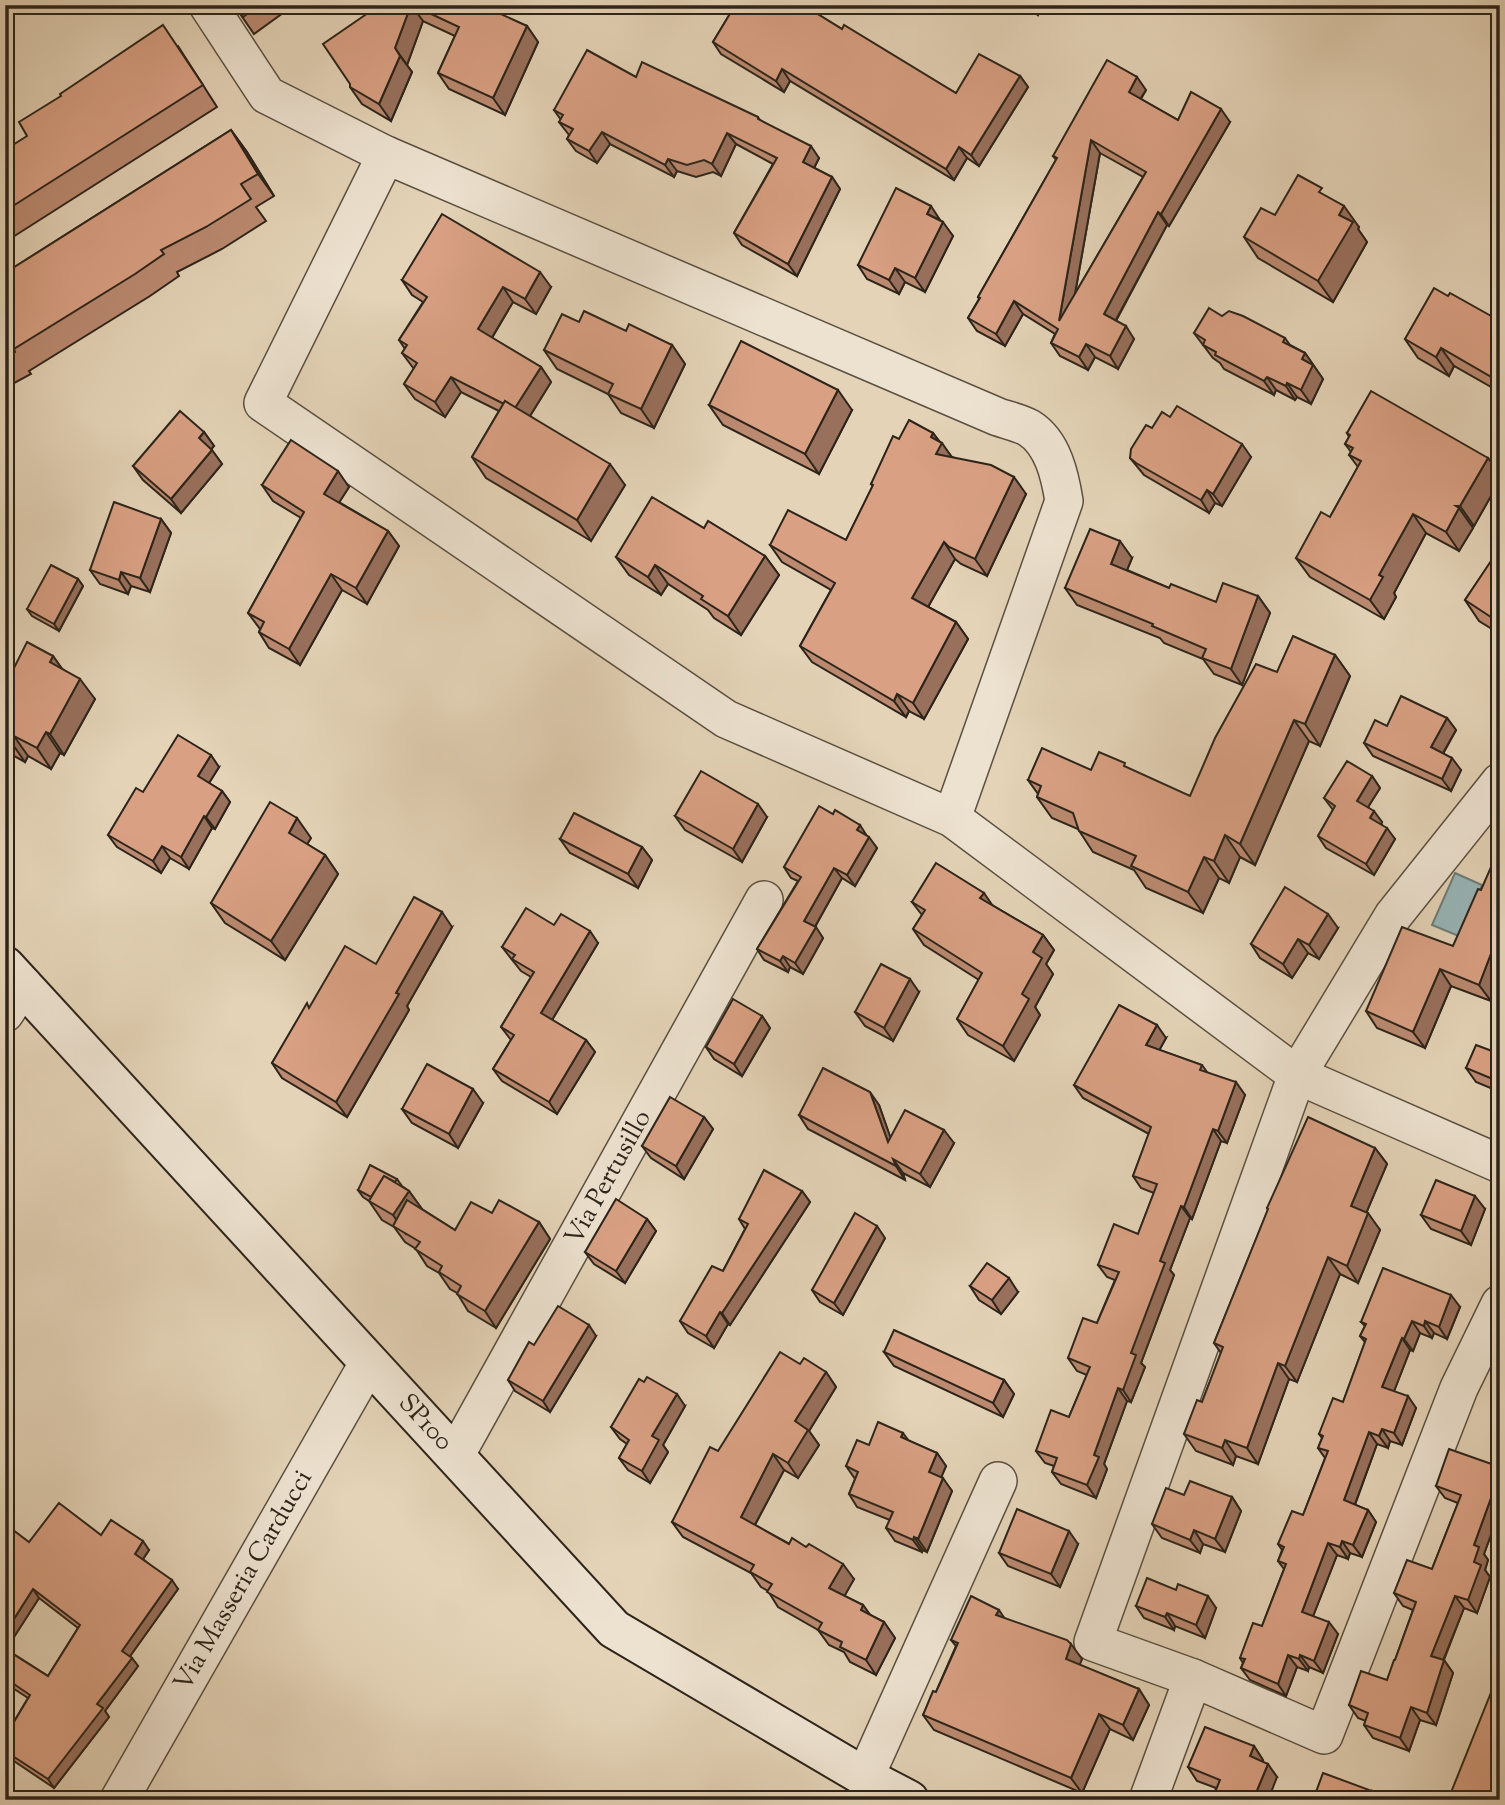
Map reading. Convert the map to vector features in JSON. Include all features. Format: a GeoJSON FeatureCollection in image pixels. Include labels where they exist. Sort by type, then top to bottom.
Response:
{"type":"FeatureCollection","features":[{"type":"Feature","properties":{"kind":"main road","name":"SP100"},"geometry":{"type":"LineString","coordinates":[[11,988],[369,1363],[614,1629],[865,1777],[909,1800]]}},
{"type":"Feature","properties":{"kind":"street"},"geometry":{"type":"LineString","coordinates":[[208,5],[267,95],[386,155],[1029,428],[1048,447],[1060,477],[1064,501],[952,818]]}},
{"type":"Feature","properties":{"kind":"street"},"geometry":{"type":"LineString","coordinates":[[386,155],[263,403],[726,719],[952,818],[1297,1075],[1500,1164]]}},
{"type":"Feature","properties":{"kind":"street"},"geometry":{"type":"LineString","coordinates":[[1500,782],[1393,916],[1297,1075],[1093,1642],[1193,1678],[1324,1735],[1459,1388],[1500,1304]]}},
{"type":"Feature","properties":{"kind":"street","name":"Via Pertusillo"},"geometry":{"type":"LineString","coordinates":[[455,1456],[764,900]]}},
{"type":"Feature","properties":{"kind":"street","name":"Via Masseria Carducci"},"geometry":{"type":"LineString","coordinates":[[119,1800],[369,1363]]}},
{"type":"Feature","properties":{"kind":"street"},"geometry":{"type":"LineString","coordinates":[[865,1777],[998,1481]]}},
{"type":"Feature","properties":{"kind":"street"},"geometry":{"type":"LineString","coordinates":[[1147,1800],[1193,1678]]}},
{"type":"Feature","properties":{"kind":"water"},"geometry":{"type":"Polygon","coordinates":[[[1455,873],[1482,885],[1461,937],[1432,925],[1455,873]]]}},
{"type":"Feature","properties":{"kind":"building"},"geometry":{"type":"Polygon","coordinates":[[[234,5],[259,5],[243,17],[234,5]]]}},
{"type":"Feature","properties":{"kind":"building"},"geometry":{"type":"Polygon","coordinates":[[[363,5],[411,5],[395,48],[400,56],[379,104],[350,87],[323,44],[368,13],[363,5]]]}},
{"type":"Feature","properties":{"kind":"building"},"geometry":{"type":"Polygon","coordinates":[[[412,5],[481,5],[527,26],[493,98],[438,73],[459,27],[412,5]]]}},
{"type":"Feature","properties":{"kind":"building"},"geometry":{"type":"Polygon","coordinates":[[[731,5],[803,5],[842,29],[844,25],[956,93],[979,54],[1020,76],[971,155],[959,147],[946,169],[782,69],[776,81],[713,42],[734,7],[731,5]]]}},
{"type":"Feature","properties":{"kind":"building"},"geometry":{"type":"Polygon","coordinates":[[[163,25],[203,85],[5,211],[5,150],[27,136],[19,122],[163,25]]]}},
{"type":"Feature","properties":{"kind":"building"},"geometry":{"type":"Polygon","coordinates":[[[587,50],[636,77],[642,62],[758,117],[811,146],[803,162],[832,177],[788,264],[734,233],[777,158],[727,133],[712,164],[704,160],[687,165],[668,159],[665,165],[602,132],[589,151],[567,139],[573,129],[559,122],[563,115],[554,110],[587,50]]]}},
{"type":"Feature","properties":{"kind":"building"},"geometry":{"type":"Polygon","coordinates":[[[1107,60],[1137,77],[1129,92],[1178,120],[1191,92],[1221,109],[1161,214],[1158,212],[1104,314],[1126,326],[1110,356],[1086,344],[1079,357],[1051,343],[1058,329],[1014,301],[996,334],[968,318],[1057,158],[1053,156],[1107,60]],[[1091,140],[1059,321],[1146,172],[1091,140]]]}},
{"type":"Feature","properties":{"kind":"building"},"geometry":{"type":"Polygon","coordinates":[[[231,130],[258,174],[241,184],[251,199],[206,227],[161,250],[164,254],[135,274],[5,357],[5,273],[231,130]]]}},
{"type":"Feature","properties":{"kind":"building"},"geometry":{"type":"Polygon","coordinates":[[[1298,175],[1322,188],[1319,192],[1344,206],[1339,215],[1353,222],[1318,281],[1244,237],[1261,208],[1275,215],[1298,175]]]}},
{"type":"Feature","properties":{"kind":"building"},"geometry":{"type":"Polygon","coordinates":[[[896,188],[931,206],[927,214],[943,222],[915,278],[895,268],[889,280],[858,265],[896,188]]]}},
{"type":"Feature","properties":{"kind":"building"},"geometry":{"type":"Polygon","coordinates":[[[442,214],[540,272],[525,299],[503,287],[478,329],[541,367],[515,408],[451,377],[435,402],[404,384],[417,363],[402,353],[407,345],[399,340],[427,297],[402,280],[442,214]]]}},
{"type":"Feature","properties":{"kind":"building"},"geometry":{"type":"Polygon","coordinates":[[[1434,288],[1448,296],[1450,293],[1500,321],[1500,387],[1496,385],[1498,381],[1441,348],[1436,357],[1405,339],[1434,288]]]}},
{"type":"Feature","properties":{"kind":"building"},"geometry":{"type":"Polygon","coordinates":[[[1209,308],[1222,316],[1229,311],[1243,316],[1285,338],[1283,342],[1305,353],[1302,359],[1313,365],[1301,390],[1267,377],[1264,381],[1215,355],[1216,352],[1203,345],[1205,340],[1194,333],[1209,308]]]}},
{"type":"Feature","properties":{"kind":"building"},"geometry":{"type":"Polygon","coordinates":[[[584,311],[626,331],[629,324],[672,345],[641,409],[608,394],[613,384],[544,350],[562,314],[579,322],[584,311]]]}},
{"type":"Feature","properties":{"kind":"building"},"geometry":{"type":"Polygon","coordinates":[[[741,341],[838,390],[805,454],[709,405],[741,341]]]}},
{"type":"Feature","properties":{"kind":"building"},"geometry":{"type":"Polygon","coordinates":[[[1371,391],[1488,458],[1460,506],[1456,506],[1459,508],[1446,532],[1413,514],[1379,575],[1383,577],[1370,600],[1296,558],[1321,512],[1330,517],[1361,461],[1349,455],[1353,448],[1345,444],[1350,435],[1347,433],[1371,391]]]}},
{"type":"Feature","properties":{"kind":"building"},"geometry":{"type":"Polygon","coordinates":[[[505,401],[610,464],[577,520],[472,457],[505,401]]]}},
{"type":"Feature","properties":{"kind":"building"},"geometry":{"type":"Polygon","coordinates":[[[1177,406],[1242,444],[1213,494],[1207,490],[1201,500],[1130,458],[1131,449],[1146,425],[1152,428],[1162,412],[1170,417],[1177,406]]]}},
{"type":"Feature","properties":{"kind":"building"},"geometry":{"type":"Polygon","coordinates":[[[180,411],[204,432],[199,438],[212,450],[171,499],[133,466],[180,411]]]}},
{"type":"Feature","properties":{"kind":"building"},"geometry":{"type":"Polygon","coordinates":[[[909,420],[933,433],[931,437],[942,443],[936,454],[991,465],[1014,477],[975,559],[944,542],[912,598],[956,622],[913,703],[897,694],[894,701],[800,646],[835,583],[770,545],[788,510],[846,540],[893,436],[899,439],[909,420]]]}},
{"type":"Feature","properties":{"kind":"building"},"geometry":{"type":"Polygon","coordinates":[[[291,440],[338,471],[324,494],[388,531],[356,588],[331,574],[289,649],[259,632],[264,622],[248,613],[304,512],[262,485],[291,440]]]}},
{"type":"Feature","properties":{"kind":"building"},"geometry":{"type":"Polygon","coordinates":[[[652,497],[704,528],[708,521],[765,556],[728,616],[655,565],[648,577],[616,557],[652,497]]]}},
{"type":"Feature","properties":{"kind":"building"},"geometry":{"type":"Polygon","coordinates":[[[114,502],[161,519],[140,578],[121,572],[119,580],[90,570],[114,502]]]}},
{"type":"Feature","properties":{"kind":"building"},"geometry":{"type":"Polygon","coordinates":[[[1090,529],[1120,541],[1111,564],[1169,588],[1171,584],[1216,602],[1223,583],[1258,596],[1231,669],[1202,658],[1206,649],[1065,588],[1090,529]]]}},
{"type":"Feature","properties":{"kind":"building"},"geometry":{"type":"Polygon","coordinates":[[[1500,549],[1500,623],[1465,600],[1500,549]]]}},
{"type":"Feature","properties":{"kind":"building"},"geometry":{"type":"Polygon","coordinates":[[[51,565],[78,579],[54,624],[27,609],[51,565]]]}},
{"type":"Feature","properties":{"kind":"building"},"geometry":{"type":"Polygon","coordinates":[[[1293,636],[1335,655],[1305,724],[1294,720],[1240,844],[1225,835],[1214,861],[1204,857],[1188,892],[1131,866],[1136,856],[1079,831],[1073,813],[1037,797],[1041,786],[1028,780],[1042,748],[1091,770],[1099,752],[1190,796],[1215,738],[1256,664],[1277,672],[1293,636]]]}},
{"type":"Feature","properties":{"kind":"building"},"geometry":{"type":"Polygon","coordinates":[[[27,642],[53,656],[50,662],[80,679],[50,734],[46,732],[37,748],[14,736],[11,742],[5,739],[5,675],[9,668],[13,670],[27,642]]]}},
{"type":"Feature","properties":{"kind":"building"},"geometry":{"type":"Polygon","coordinates":[[[1401,696],[1447,718],[1431,747],[1452,758],[1442,779],[1364,743],[1375,720],[1387,726],[1401,696]]]}},
{"type":"Feature","properties":{"kind":"building"},"geometry":{"type":"Polygon","coordinates":[[[178,735],[211,755],[198,776],[222,791],[181,857],[162,846],[153,861],[108,835],[136,788],[143,792],[178,735]]]}},
{"type":"Feature","properties":{"kind":"building"},"geometry":{"type":"Polygon","coordinates":[[[1347,761],[1372,776],[1357,801],[1374,811],[1370,818],[1387,828],[1366,864],[1318,836],[1335,806],[1324,798],[1347,761]]]}},
{"type":"Feature","properties":{"kind":"building"},"geometry":{"type":"Polygon","coordinates":[[[701,771],[758,804],[733,849],[675,816],[701,771]]]}},
{"type":"Feature","properties":{"kind":"building"},"geometry":{"type":"Polygon","coordinates":[[[270,802],[297,818],[289,833],[325,855],[271,941],[211,903],[270,802]]]}},
{"type":"Feature","properties":{"kind":"building"},"geometry":{"type":"Polygon","coordinates":[[[819,806],[833,814],[835,810],[860,825],[857,830],[869,837],[847,875],[834,868],[804,921],[816,927],[795,963],[783,956],[780,961],[757,949],[801,877],[784,867],[819,806]]]}},
{"type":"Feature","properties":{"kind":"building"},"geometry":{"type":"Polygon","coordinates":[[[574,813],[642,847],[628,874],[560,839],[574,813]]]}},
{"type":"Feature","properties":{"kind":"building"},"geometry":{"type":"Polygon","coordinates":[[[1500,855],[1500,930],[1479,985],[1440,969],[1413,1032],[1366,1011],[1402,927],[1453,946],[1478,889],[1481,890],[1491,867],[1493,868],[1500,855]]]}},
{"type":"Feature","properties":{"kind":"building"},"geometry":{"type":"Polygon","coordinates":[[[936,863],[984,893],[980,898],[1043,935],[1033,952],[1042,958],[1022,994],[1029,999],[1003,1046],[957,1019],[982,973],[913,929],[925,910],[912,902],[936,863]]]}},
{"type":"Feature","properties":{"kind":"building"},"geometry":{"type":"Polygon","coordinates":[[[1285,887],[1328,914],[1309,945],[1298,939],[1283,964],[1251,944],[1285,887]]]}},
{"type":"Feature","properties":{"kind":"building"},"geometry":{"type":"Polygon","coordinates":[[[414,897],[442,912],[396,993],[399,994],[336,1102],[272,1063],[307,1003],[309,1008],[345,946],[376,964],[414,897]]]}},
{"type":"Feature","properties":{"kind":"building"},"geometry":{"type":"Polygon","coordinates":[[[526,908],[554,925],[561,914],[590,931],[541,1013],[586,1040],[549,1102],[493,1069],[514,1035],[501,1027],[534,972],[512,959],[515,955],[502,947],[526,908]]]}},
{"type":"Feature","properties":{"kind":"building"},"geometry":{"type":"Polygon","coordinates":[[[881,964],[910,979],[884,1028],[855,1012],[881,964]]]}},
{"type":"Feature","properties":{"kind":"building"},"geometry":{"type":"Polygon","coordinates":[[[733,999],[762,1016],[734,1064],[706,1047],[733,999]]]}},
{"type":"Feature","properties":{"kind":"building"},"geometry":{"type":"Polygon","coordinates":[[[1119,1005],[1157,1025],[1146,1045],[1202,1065],[1200,1070],[1236,1082],[1218,1131],[1213,1129],[1184,1207],[1181,1206],[1160,1261],[1165,1263],[1131,1353],[1136,1355],[1123,1390],[1118,1388],[1094,1455],[1099,1457],[1087,1485],[1052,1472],[1057,1458],[1036,1451],[1051,1410],[1069,1417],[1090,1367],[1068,1358],[1083,1318],[1097,1323],[1119,1272],[1098,1265],[1114,1224],[1138,1234],[1157,1184],[1133,1176],[1151,1127],[1074,1085],[1119,1005]]]}},
{"type":"Feature","properties":{"kind":"building"},"geometry":{"type":"Polygon","coordinates":[[[1476,1045],[1500,1054],[1500,1082],[1466,1068],[1476,1045]]]}},
{"type":"Feature","properties":{"kind":"building"},"geometry":{"type":"Polygon","coordinates":[[[427,1064],[473,1089],[449,1134],[402,1109],[427,1064]]]}},
{"type":"Feature","properties":{"kind":"building"},"geometry":{"type":"Polygon","coordinates":[[[823,1068],[870,1092],[888,1142],[905,1110],[944,1130],[920,1174],[893,1159],[896,1166],[799,1115],[823,1068]]]}},
{"type":"Feature","properties":{"kind":"building"},"geometry":{"type":"Polygon","coordinates":[[[670,1097],[704,1117],[676,1166],[642,1146],[670,1097]]]}},
{"type":"Feature","properties":{"kind":"building"},"geometry":{"type":"Polygon","coordinates":[[[1308,1117],[1375,1148],[1351,1206],[1368,1213],[1347,1266],[1328,1257],[1285,1366],[1278,1363],[1247,1448],[1225,1440],[1222,1448],[1184,1434],[1197,1400],[1202,1402],[1223,1347],[1214,1343],[1267,1208],[1308,1117]]]}},
{"type":"Feature","properties":{"kind":"building"},"geometry":{"type":"Polygon","coordinates":[[[370,1165],[397,1179],[395,1182],[384,1176],[371,1197],[358,1190],[370,1165]]]}},
{"type":"Feature","properties":{"kind":"building"},"geometry":{"type":"Polygon","coordinates":[[[764,1170],[802,1191],[706,1336],[680,1321],[712,1266],[723,1271],[748,1224],[739,1219],[764,1170]]]}},
{"type":"Feature","properties":{"kind":"building"},"geometry":{"type":"Polygon","coordinates":[[[384,1176],[409,1191],[393,1215],[369,1201],[384,1176]]]}},
{"type":"Feature","properties":{"kind":"building"},"geometry":{"type":"Polygon","coordinates":[[[1436,1180],[1475,1196],[1461,1231],[1421,1215],[1436,1180]]]}},
{"type":"Feature","properties":{"kind":"building"},"geometry":{"type":"Polygon","coordinates":[[[616,1199],[647,1219],[616,1271],[585,1252],[616,1199]]]}},
{"type":"Feature","properties":{"kind":"building"},"geometry":{"type":"Polygon","coordinates":[[[407,1200],[455,1230],[471,1202],[492,1213],[499,1200],[539,1222],[485,1311],[457,1294],[461,1286],[439,1272],[442,1266],[415,1249],[420,1242],[393,1226],[407,1200]]]}},
{"type":"Feature","properties":{"kind":"building"},"geometry":{"type":"Polygon","coordinates":[[[855,1213],[877,1226],[834,1303],[812,1290],[855,1213]]]}},
{"type":"Feature","properties":{"kind":"building"},"geometry":{"type":"Polygon","coordinates":[[[987,1263],[1009,1278],[992,1300],[970,1286],[987,1263]]]}},
{"type":"Feature","properties":{"kind":"building"},"geometry":{"type":"Polygon","coordinates":[[[1383,1268],[1451,1295],[1439,1327],[1425,1321],[1424,1326],[1412,1321],[1404,1339],[1402,1338],[1382,1387],[1408,1396],[1394,1433],[1382,1429],[1379,1436],[1369,1432],[1344,1500],[1368,1510],[1353,1545],[1342,1541],[1340,1547],[1328,1543],[1302,1612],[1329,1622],[1314,1661],[1300,1655],[1299,1659],[1288,1655],[1278,1684],[1241,1668],[1245,1659],[1240,1658],[1253,1623],[1262,1626],[1286,1564],[1278,1561],[1284,1547],[1278,1544],[1292,1511],[1303,1515],[1328,1451],[1318,1448],[1323,1436],[1319,1434],[1333,1398],[1343,1402],[1366,1339],[1360,1336],[1366,1324],[1361,1322],[1383,1268]]]}},
{"type":"Feature","properties":{"kind":"building"},"geometry":{"type":"Polygon","coordinates":[[[558,1306],[589,1325],[543,1401],[508,1380],[529,1342],[534,1345],[558,1306]]]}},
{"type":"Feature","properties":{"kind":"building"},"geometry":{"type":"Polygon","coordinates":[[[894,1330],[1004,1380],[993,1403],[884,1352],[894,1330]]]}},
{"type":"Feature","properties":{"kind":"building"},"geometry":{"type":"Polygon","coordinates":[[[780,1352],[800,1364],[804,1358],[826,1372],[795,1421],[808,1430],[788,1463],[773,1454],[741,1517],[789,1544],[792,1538],[806,1547],[809,1544],[843,1564],[829,1588],[863,1605],[861,1610],[884,1622],[866,1660],[840,1647],[842,1642],[818,1630],[822,1623],[767,1592],[772,1584],[750,1572],[754,1565],[672,1522],[710,1447],[718,1451],[780,1352]]]}},
{"type":"Feature","properties":{"kind":"building"},"geometry":{"type":"Polygon","coordinates":[[[647,1377],[677,1394],[652,1436],[659,1440],[642,1471],[619,1458],[629,1440],[611,1427],[639,1379],[644,1382],[647,1377]]]}},
{"type":"Feature","properties":{"kind":"building"},"geometry":{"type":"Polygon","coordinates":[[[878,1422],[903,1433],[901,1437],[937,1453],[929,1472],[943,1478],[918,1539],[914,1537],[913,1540],[886,1528],[893,1512],[849,1494],[858,1472],[846,1466],[857,1440],[869,1445],[878,1422]]]}},
{"type":"Feature","properties":{"kind":"building"},"geometry":{"type":"Polygon","coordinates":[[[1449,1449],[1500,1467],[1500,1473],[1474,1545],[1479,1547],[1474,1562],[1481,1565],[1468,1600],[1455,1596],[1431,1656],[1444,1660],[1427,1713],[1411,1707],[1400,1738],[1364,1725],[1368,1713],[1349,1705],[1361,1671],[1387,1680],[1416,1602],[1394,1593],[1407,1560],[1432,1569],[1461,1495],[1436,1486],[1449,1449]]]}},
{"type":"Feature","properties":{"kind":"building"},"geometry":{"type":"Polygon","coordinates":[[[1190,1481],[1232,1497],[1215,1539],[1194,1530],[1190,1540],[1152,1524],[1166,1488],[1184,1495],[1190,1481]]]}},
{"type":"Feature","properties":{"kind":"building"},"geometry":{"type":"Polygon","coordinates":[[[59,1503],[101,1535],[111,1520],[143,1541],[135,1554],[172,1580],[122,1651],[132,1658],[97,1704],[103,1708],[48,1779],[5,1751],[5,1737],[30,1695],[5,1678],[5,1649],[48,1676],[80,1625],[33,1589],[5,1633],[5,1582],[11,1573],[5,1568],[5,1540],[13,1530],[29,1542],[59,1503]]]}},
{"type":"Feature","properties":{"kind":"building"},"geometry":{"type":"Polygon","coordinates":[[[1017,1509],[1069,1531],[1051,1574],[999,1553],[1017,1509]]]}},
{"type":"Feature","properties":{"kind":"building"},"geometry":{"type":"Polygon","coordinates":[[[1147,1578],[1176,1590],[1178,1584],[1208,1596],[1196,1625],[1167,1613],[1165,1617],[1136,1606],[1147,1578]]]}},
{"type":"Feature","properties":{"kind":"building"},"geometry":{"type":"Polygon","coordinates":[[[971,1596],[999,1610],[996,1615],[1067,1640],[1071,1644],[1066,1659],[1139,1689],[1123,1725],[1099,1714],[1071,1778],[923,1715],[958,1643],[951,1640],[971,1596]]]}},
{"type":"Feature","properties":{"kind":"building"},"geometry":{"type":"Polygon","coordinates":[[[1500,1670],[1500,1772],[1489,1800],[1448,1800],[1500,1670]]]}},
{"type":"Feature","properties":{"kind":"building"},"geometry":{"type":"Polygon","coordinates":[[[1205,1727],[1254,1746],[1250,1756],[1268,1764],[1253,1800],[1217,1800],[1219,1794],[1215,1792],[1220,1780],[1188,1767],[1205,1727]]]}},
{"type":"Feature","properties":{"kind":"building"},"geometry":{"type":"Polygon","coordinates":[[[1323,1773],[1372,1791],[1369,1800],[1313,1800],[1323,1773]]]}}]}
